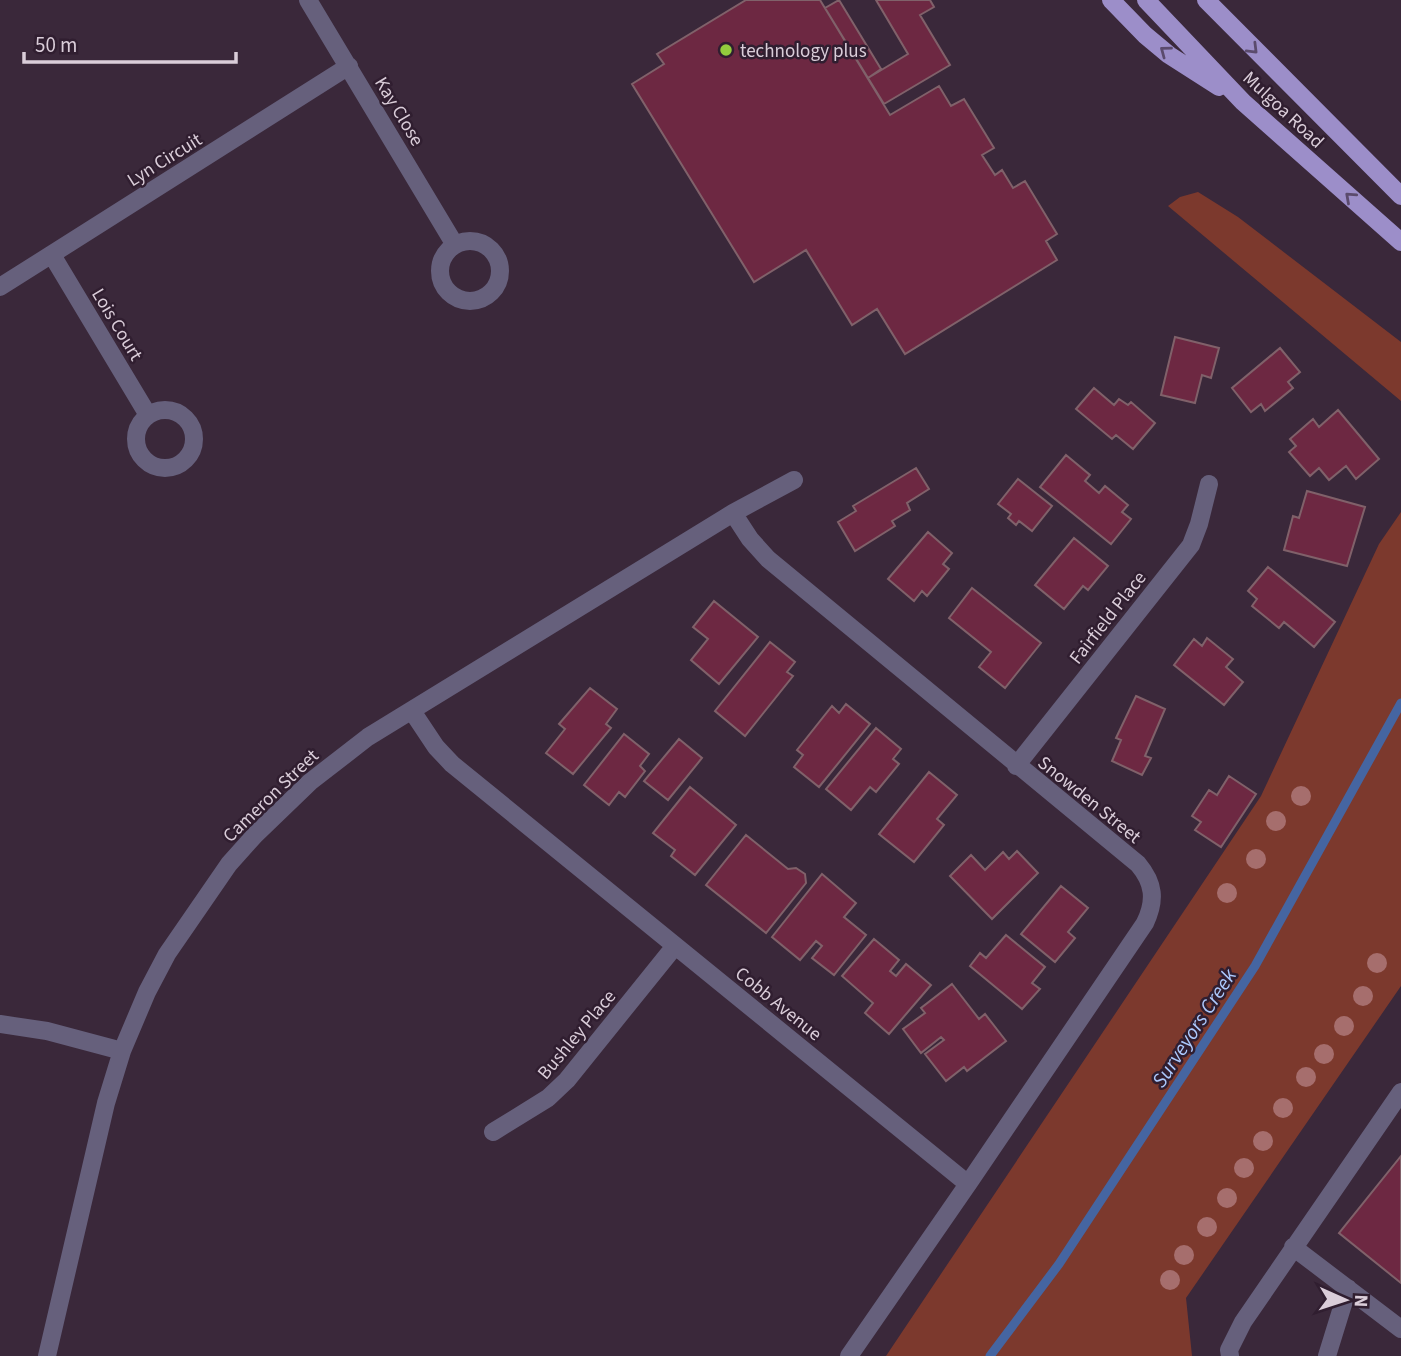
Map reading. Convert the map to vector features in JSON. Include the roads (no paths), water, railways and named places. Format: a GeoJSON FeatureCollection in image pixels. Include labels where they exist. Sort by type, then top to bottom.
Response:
{"type":"FeatureCollection","features":[{"type":"Feature","properties":{"kind":"main road"},"geometry":{"type":"LineString","coordinates":[[1111,0],[1169,55],[1242,102]]}},
{"type":"Feature","properties":{"kind":"main road","name":"Mulgoa Road"},"geometry":{"type":"LineString","coordinates":[[1146,0],[1242,102],[1401,242]]}},
{"type":"Feature","properties":{"kind":"main road","name":"Mulgoa Road"},"geometry":{"type":"LineString","coordinates":[[1206,0],[1401,196]]}},
{"type":"Feature","properties":{"kind":"street","name":"Kay Close"},"geometry":{"type":"LineString","coordinates":[[308,0],[455,245]]}},
{"type":"Feature","properties":{"kind":"street","name":"Lyn Circuit"},"geometry":{"type":"LineString","coordinates":[[0,287],[349,66]]}},
{"type":"Feature","properties":{"kind":"street","name":"Lois Court"},"geometry":{"type":"LineString","coordinates":[[52,255],[148,415]]}},
{"type":"Feature","properties":{"kind":"street","name":"Cameron Street"},"geometry":{"type":"LineString","coordinates":[[47,1356],[106,1103],[122,1051],[147,992],[167,954],[229,864],[310,782],[368,737],[733,513],[794,480]]}},
{"type":"Feature","properties":{"kind":"street","name":"Fairfield Place"},"geometry":{"type":"LineString","coordinates":[[1016,766],[1191,545],[1209,484]]}},
{"type":"Feature","properties":{"kind":"street","name":"Snowden Street"},"geometry":{"type":"LineString","coordinates":[[733,513],[750,539],[768,559],[1138,864],[1148,875],[1153,887],[1151,912],[1145,923],[968,1184]]}},
{"type":"Feature","properties":{"kind":"street","name":"Cobb Avenue"},"geometry":{"type":"LineString","coordinates":[[412,711],[436,747],[452,764],[968,1184]]}},
{"type":"Feature","properties":{"kind":"street","name":"Bushley Place"},"geometry":{"type":"LineString","coordinates":[[493,1132],[548,1098],[566,1080],[676,946]]}},
{"type":"Feature","properties":{"kind":"street"},"geometry":{"type":"LineString","coordinates":[[0,1024],[47,1031],[122,1051]]}},
{"type":"Feature","properties":{"kind":"street"},"geometry":{"type":"LineString","coordinates":[[1230,1356],[1229,1350],[1243,1322],[1401,1093]]}},
{"type":"Feature","properties":{"kind":"street"},"geometry":{"type":"LineString","coordinates":[[849,1356],[968,1184]]}},
{"type":"Feature","properties":{"kind":"street"},"geometry":{"type":"LineString","coordinates":[[1293,1247],[1401,1329]]}},
{"type":"Feature","properties":{"kind":"street"},"geometry":{"type":"LineString","coordinates":[[1327,1356],[1348,1288]]}},
{"type":"Feature","properties":{"kind":"waterway","name":"Surveyors Creek"},"geometry":{"type":"LineString","coordinates":[[990,1356],[1059,1264],[1255,966],[1401,703]]}},
{"type":"Feature","properties":{"kind":"place","name":"technology plus"},"geometry":{"type":"Point","coordinates":[726,50]}}]}
